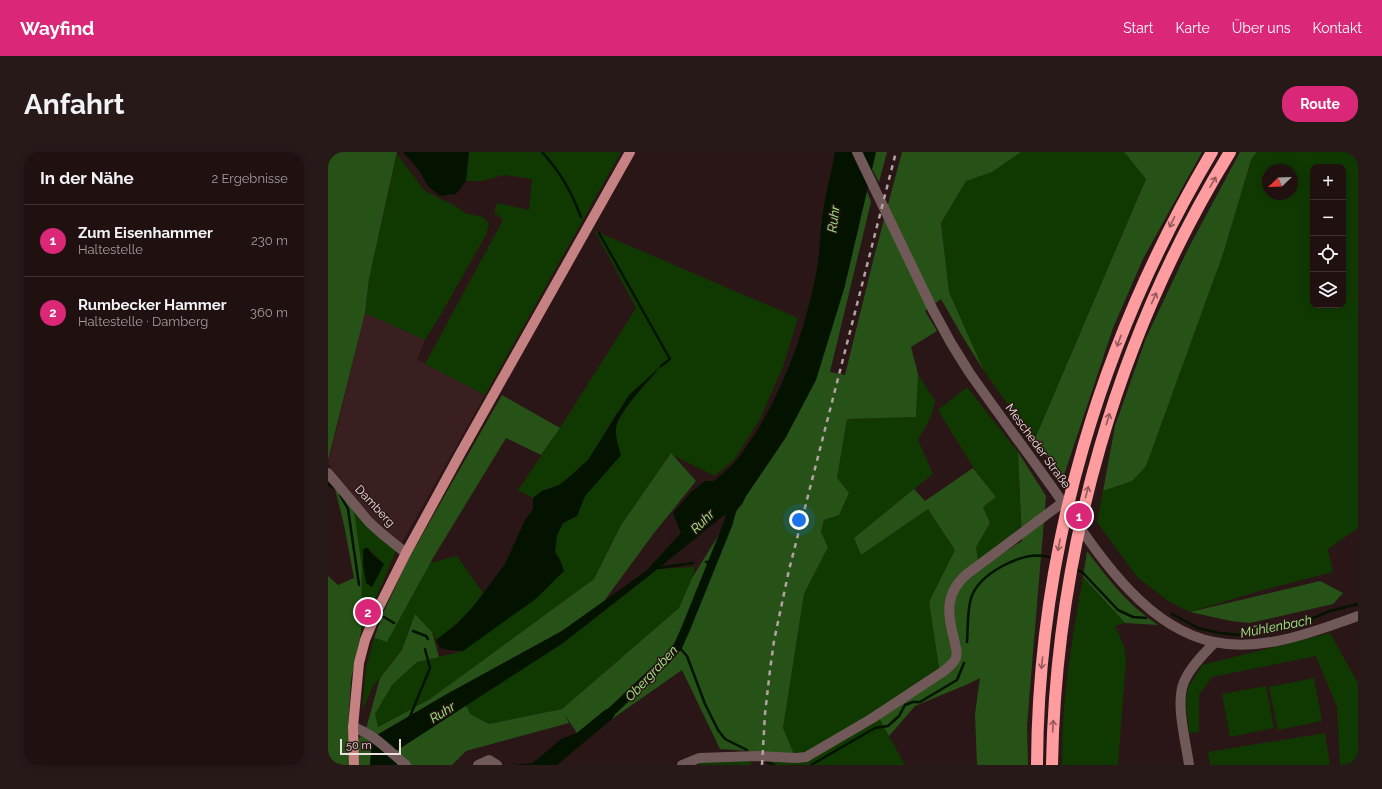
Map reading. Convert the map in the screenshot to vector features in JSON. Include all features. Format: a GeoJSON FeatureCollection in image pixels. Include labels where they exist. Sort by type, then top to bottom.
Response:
{"type":"FeatureCollection","features":[{"type":"Feature","properties":{"kind":"highway"},"geometry":{"type":"LineString","coordinates":[[1037,765],[1037,732],[1040,683],[1046,624],[1060,538],[1081,453],[1110,366],[1138,295],[1175,216],[1212,152]]}},
{"type":"Feature","properties":{"kind":"highway"},"geometry":{"type":"LineString","coordinates":[[1052,765],[1055,685],[1061,626],[1076,541],[1097,457],[1137,336],[1152,301],[1189,224],[1230,152]]}},
{"type":"Feature","properties":{"kind":"main road"},"geometry":{"type":"LineString","coordinates":[[354,765],[353,727],[359,663],[365,640],[377,611],[406,553],[630,152]]}},
{"type":"Feature","properties":{"kind":"street","name":"Mescheder Straße"},"geometry":{"type":"LineString","coordinates":[[857,152],[933,310],[959,357],[981,390],[1107,564],[1139,599],[1163,618],[1196,636],[1214,642],[1248,645],[1278,641],[1329,627],[1358,616]]}},
{"type":"Feature","properties":{"kind":"street","name":"Damberg"},"geometry":{"type":"LineString","coordinates":[[328,473],[369,522],[406,553]]}},
{"type":"Feature","properties":{"kind":"street"},"geometry":{"type":"LineString","coordinates":[[682,765],[699,758],[758,756],[796,758],[806,757],[871,719],[944,671],[954,662],[957,657],[949,617],[949,607],[950,597],[957,585],[967,574],[1062,502]]}},
{"type":"Feature","properties":{"kind":"street"},"geometry":{"type":"LineString","coordinates":[[1189,765],[1181,707],[1182,689],[1188,674],[1214,642]]}},
{"type":"Feature","properties":{"kind":"street"},"geometry":{"type":"LineString","coordinates":[[353,727],[364,731],[373,737],[406,765]]}},
{"type":"Feature","properties":{"kind":"street"},"geometry":{"type":"LineString","coordinates":[[478,765],[489,760],[497,765]]}},
{"type":"Feature","properties":{"kind":"shaded area"},"geometry":{"type":"Polygon","coordinates":[[[365,313],[425,340],[417,359],[485,395],[402,543],[381,528],[352,495],[328,463],[365,313]]]}},
{"type":"Feature","properties":{"kind":"green space"},"geometry":{"type":"Polygon","coordinates":[[[328,152],[397,152],[369,279],[365,313],[328,460],[328,152]]]}},
{"type":"Feature","properties":{"kind":"green space"},"geometry":{"type":"Polygon","coordinates":[[[469,152],[621,152],[485,395],[425,364],[503,220],[494,212],[497,203],[529,210],[532,179],[504,175],[482,181],[466,181],[469,152]]]}},
{"type":"Feature","properties":{"kind":"green space"},"geometry":{"type":"Polygon","coordinates":[[[876,152],[887,152],[879,182],[872,169],[876,152]]]}},
{"type":"Feature","properties":{"kind":"green space"},"geometry":{"type":"Polygon","coordinates":[[[902,152],[1021,152],[992,172],[966,181],[941,223],[949,292],[984,371],[941,299],[925,311],[937,331],[911,347],[918,374],[916,417],[847,419],[837,478],[849,493],[839,515],[824,520],[821,532],[828,547],[804,594],[783,728],[794,754],[720,749],[682,670],[612,719],[621,704],[605,710],[577,733],[565,715],[569,723],[466,751],[452,765],[397,765],[397,762],[372,741],[370,765],[359,765],[357,741],[366,729],[380,678],[402,650],[415,614],[432,632],[439,657],[417,662],[392,685],[375,714],[378,727],[430,699],[594,579],[621,525],[671,453],[696,481],[654,533],[604,601],[562,631],[447,694],[377,735],[396,751],[466,705],[470,714],[489,724],[562,709],[679,608],[692,578],[718,536],[742,504],[786,437],[844,289],[867,191],[871,202],[830,372],[845,375],[902,152]]]}},
{"type":"Feature","properties":{"kind":"green space"},"geometry":{"type":"Polygon","coordinates":[[[1021,152],[1124,152],[1146,179],[1034,441],[984,371],[949,292],[941,223],[966,181],[992,172],[1021,152]]]}},
{"type":"Feature","properties":{"kind":"green space"},"geometry":{"type":"Polygon","coordinates":[[[1124,152],[1202,152],[1143,259],[1113,328],[1063,478],[1034,441],[1146,179],[1124,152]]]}},
{"type":"Feature","properties":{"kind":"green space"},"geometry":{"type":"Polygon","coordinates":[[[1240,152],[1257,152],[1251,160],[1224,251],[1146,466],[1132,481],[1103,491],[1115,426],[1146,338],[1188,249],[1240,152]]]}},
{"type":"Feature","properties":{"kind":"green space"},"geometry":{"type":"Polygon","coordinates":[[[1257,152],[1358,152],[1358,528],[1328,549],[1333,572],[1263,590],[1190,612],[1168,601],[1137,577],[1097,522],[1103,491],[1132,481],[1224,251],[1251,160],[1257,152]]]}},
{"type":"Feature","properties":{"kind":"green space"},"geometry":{"type":"Polygon","coordinates":[[[397,154],[425,191],[457,207],[465,213],[483,217],[489,224],[486,235],[425,340],[365,313],[369,279],[397,154]]]}},
{"type":"Feature","properties":{"kind":"green space"},"geometry":{"type":"Polygon","coordinates":[[[595,231],[798,318],[783,367],[760,419],[734,460],[715,476],[670,454],[621,525],[594,579],[430,699],[377,727],[375,714],[392,685],[417,662],[464,651],[560,560],[555,552],[557,535],[563,523],[577,516],[585,496],[621,455],[616,434],[618,420],[628,405],[659,369],[616,414],[588,460],[567,479],[559,485],[542,491],[533,498],[518,490],[560,428],[636,308],[595,231]]]}},
{"type":"Feature","properties":{"kind":"green space"},"geometry":{"type":"Polygon","coordinates":[[[918,374],[935,401],[931,417],[918,440],[933,474],[854,538],[861,555],[928,509],[957,547],[929,602],[940,674],[806,753],[794,754],[783,728],[804,594],[828,547],[821,532],[824,520],[839,515],[837,478],[847,419],[916,417],[918,374]]]}},
{"type":"Feature","properties":{"kind":"green space"},"geometry":{"type":"Polygon","coordinates":[[[967,387],[1018,452],[1021,527],[978,561],[975,547],[990,523],[983,507],[996,497],[973,467],[938,410],[967,387]]]}},
{"type":"Feature","properties":{"kind":"green space"},"geometry":{"type":"Polygon","coordinates":[[[502,395],[560,428],[541,455],[506,438],[433,558],[387,642],[374,638],[384,611],[408,560],[502,395]]]}},
{"type":"Feature","properties":{"kind":"green space"},"geometry":{"type":"Polygon","coordinates":[[[1018,452],[1046,496],[1027,725],[1028,765],[977,765],[975,714],[980,678],[915,706],[889,736],[879,718],[940,674],[929,602],[955,550],[928,509],[861,555],[854,538],[914,489],[925,501],[973,468],[996,497],[983,507],[990,523],[976,547],[979,569],[1022,541],[1018,452]]]}},
{"type":"Feature","properties":{"kind":"green space"},"geometry":{"type":"Polygon","coordinates":[[[333,481],[354,511],[362,568],[361,633],[351,680],[348,728],[350,765],[328,765],[328,576],[338,585],[354,578],[344,525],[333,481]]]}},
{"type":"Feature","properties":{"kind":"green space"},"geometry":{"type":"Polygon","coordinates":[[[354,511],[396,551],[361,633],[362,568],[354,511]],[[370,550],[366,555],[364,560],[364,568],[372,587],[384,564],[370,550]]]}},
{"type":"Feature","properties":{"kind":"green space"},"geometry":{"type":"Polygon","coordinates":[[[1087,551],[1111,582],[1128,600],[1158,625],[1125,623],[1083,577],[1087,551]]]}},
{"type":"Feature","properties":{"kind":"green space"},"geometry":{"type":"Polygon","coordinates":[[[457,556],[483,593],[473,607],[462,618],[436,640],[432,632],[415,614],[402,650],[373,686],[362,711],[366,668],[374,638],[387,642],[430,563],[457,556]]]}},
{"type":"Feature","properties":{"kind":"green space"},"geometry":{"type":"Polygon","coordinates":[[[695,567],[692,578],[679,608],[562,709],[489,724],[470,714],[466,705],[563,643],[658,569],[695,567]]]}},
{"type":"Feature","properties":{"kind":"green space"},"geometry":{"type":"Polygon","coordinates":[[[1083,577],[1125,623],[1115,626],[1124,646],[1126,660],[1118,765],[1062,765],[1065,694],[1071,647],[1083,577]]]}},
{"type":"Feature","properties":{"kind":"green space"},"geometry":{"type":"Polygon","coordinates":[[[1320,581],[1343,593],[1333,604],[1250,623],[1231,621],[1190,612],[1320,581]]]}},
{"type":"Feature","properties":{"kind":"green space"},"geometry":{"type":"Polygon","coordinates":[[[1330,633],[1358,683],[1358,765],[1340,765],[1337,707],[1316,656],[1212,677],[1199,695],[1199,732],[1189,733],[1186,701],[1188,688],[1202,665],[1330,633]]]}},
{"type":"Feature","properties":{"kind":"green space"},"geometry":{"type":"Polygon","coordinates":[[[1314,678],[1322,721],[1278,730],[1269,687],[1314,678]]]}},
{"type":"Feature","properties":{"kind":"green space"},"geometry":{"type":"Polygon","coordinates":[[[1266,686],[1274,728],[1230,737],[1222,694],[1266,686]]]}},
{"type":"Feature","properties":{"kind":"green space"},"geometry":{"type":"Polygon","coordinates":[[[879,718],[905,765],[770,765],[770,761],[806,760],[879,718]]]}},
{"type":"Feature","properties":{"kind":"green space"},"geometry":{"type":"Polygon","coordinates":[[[1325,733],[1330,765],[1210,765],[1208,752],[1325,733]]]}},
{"type":"Feature","properties":{"kind":"green space"},"geometry":{"type":"Polygon","coordinates":[[[751,760],[751,765],[699,765],[699,761],[751,760]]]}},
{"type":"Feature","properties":{"kind":"water"},"geometry":{"type":"Polygon","coordinates":[[[403,152],[469,152],[466,181],[456,194],[440,196],[428,186],[418,169],[403,152]]]}},
{"type":"Feature","properties":{"kind":"water","name":"Ruhr"},"geometry":{"type":"Polygon","coordinates":[[[835,152],[876,152],[844,289],[816,380],[786,437],[742,504],[728,516],[726,514],[718,520],[563,643],[396,751],[377,735],[447,694],[562,631],[646,571],[681,533],[673,513],[691,492],[705,481],[714,481],[736,461],[765,417],[788,370],[797,345],[812,294],[817,269],[823,210],[835,152]]]}},
{"type":"Feature","properties":{"kind":"water"},"geometry":{"type":"Polygon","coordinates":[[[661,366],[635,396],[618,421],[616,435],[621,455],[585,496],[577,516],[563,523],[557,535],[555,552],[564,571],[537,598],[463,651],[440,648],[436,640],[458,623],[473,607],[505,564],[525,520],[533,509],[533,498],[542,491],[559,485],[588,460],[629,395],[661,366]]]}},
{"type":"Feature","properties":{"kind":"water"},"geometry":{"type":"Polygon","coordinates":[[[368,548],[371,553],[384,564],[372,587],[366,583],[363,564],[363,550],[368,548]]]}},
{"type":"Feature","properties":{"kind":"water"},"geometry":{"type":"Polygon","coordinates":[[[622,703],[612,719],[557,765],[512,765],[533,763],[561,739],[577,733],[605,710],[622,703]]]}},
{"type":"Feature","properties":{"kind":"water"},"geometry":{"type":"Polygon","coordinates":[[[372,741],[398,762],[397,765],[370,765],[372,741]]]}},
{"type":"Feature","properties":{"kind":"waterway"},"geometry":{"type":"LineString","coordinates":[[542,152],[555,167],[565,183],[581,217]]}},
{"type":"Feature","properties":{"kind":"waterway"},"geometry":{"type":"LineString","coordinates":[[599,233],[670,359],[661,366]]}},
{"type":"Feature","properties":{"kind":"waterway"},"geometry":{"type":"LineString","coordinates":[[328,484],[336,489]]}},
{"type":"Feature","properties":{"kind":"waterway"},"geometry":{"type":"LineString","coordinates":[[340,495],[348,509],[359,585]]}},
{"type":"Feature","properties":{"kind":"waterway","name":"Obergraben"},"geometry":{"type":"LineString","coordinates":[[612,711],[667,659],[678,646],[728,524],[734,502]]}},
{"type":"Feature","properties":{"kind":"waterway","name":"Mühlenbach"},"geometry":{"type":"LineString","coordinates":[[967,642],[968,615],[971,598],[975,589],[982,581],[991,573],[1013,561],[1035,556],[1045,556],[1054,559]]}},
{"type":"Feature","properties":{"kind":"waterway","name":"Obergraben"},"geometry":{"type":"LineString","coordinates":[[706,562],[713,562]]}},
{"type":"Feature","properties":{"kind":"waterway"},"geometry":{"type":"LineString","coordinates":[[658,568],[693,563]]}},
{"type":"Feature","properties":{"kind":"waterway","name":"Mühlenbach"},"geometry":{"type":"LineString","coordinates":[[1076,569],[1083,573],[1118,610],[1133,617],[1146,618]]}},
{"type":"Feature","properties":{"kind":"waterway"},"geometry":{"type":"LineString","coordinates":[[367,604],[369,608]]}},
{"type":"Feature","properties":{"kind":"waterway","name":"Mühlenbach"},"geometry":{"type":"LineString","coordinates":[[1172,614],[1198,628],[1219,633],[1241,635],[1301,623],[1330,611],[1358,604]]}},
{"type":"Feature","properties":{"kind":"waterway"},"geometry":{"type":"LineString","coordinates":[[384,617],[394,623]]}},
{"type":"Feature","properties":{"kind":"waterway"},"geometry":{"type":"LineString","coordinates":[[413,631],[426,636],[428,639]]}},
{"type":"Feature","properties":{"kind":"waterway","name":"Mühlenbach"},"geometry":{"type":"LineString","coordinates":[[678,646],[687,656],[705,704],[718,730],[725,739],[747,750]]}},
{"type":"Feature","properties":{"kind":"waterway"},"geometry":{"type":"LineString","coordinates":[[409,719],[430,668],[425,649]]}},
{"type":"Feature","properties":{"kind":"waterway","name":"Mühlenbach"},"geometry":{"type":"LineString","coordinates":[[811,765],[875,728],[888,726],[899,716],[905,705],[913,702],[920,702],[957,680],[964,663]]}},
{"type":"Feature","properties":{"kind":"waterway","name":"Mühlenbach"},"geometry":{"type":"LineString","coordinates":[[767,762],[774,765]]}},
{"type":"Feature","properties":{"kind":"railway"},"geometry":{"type":"LineString","coordinates":[[762,765],[765,714],[774,641],[789,570],[896,152]]}},
{"type":"Feature","properties":{"kind":"place","name":"Zum Eisenhammer"},"geometry":{"type":"Point","coordinates":[1079,516]}},
{"type":"Feature","properties":{"kind":"place","name":"Rumbecker Hammer"},"geometry":{"type":"Point","coordinates":[368,612]}}]}
